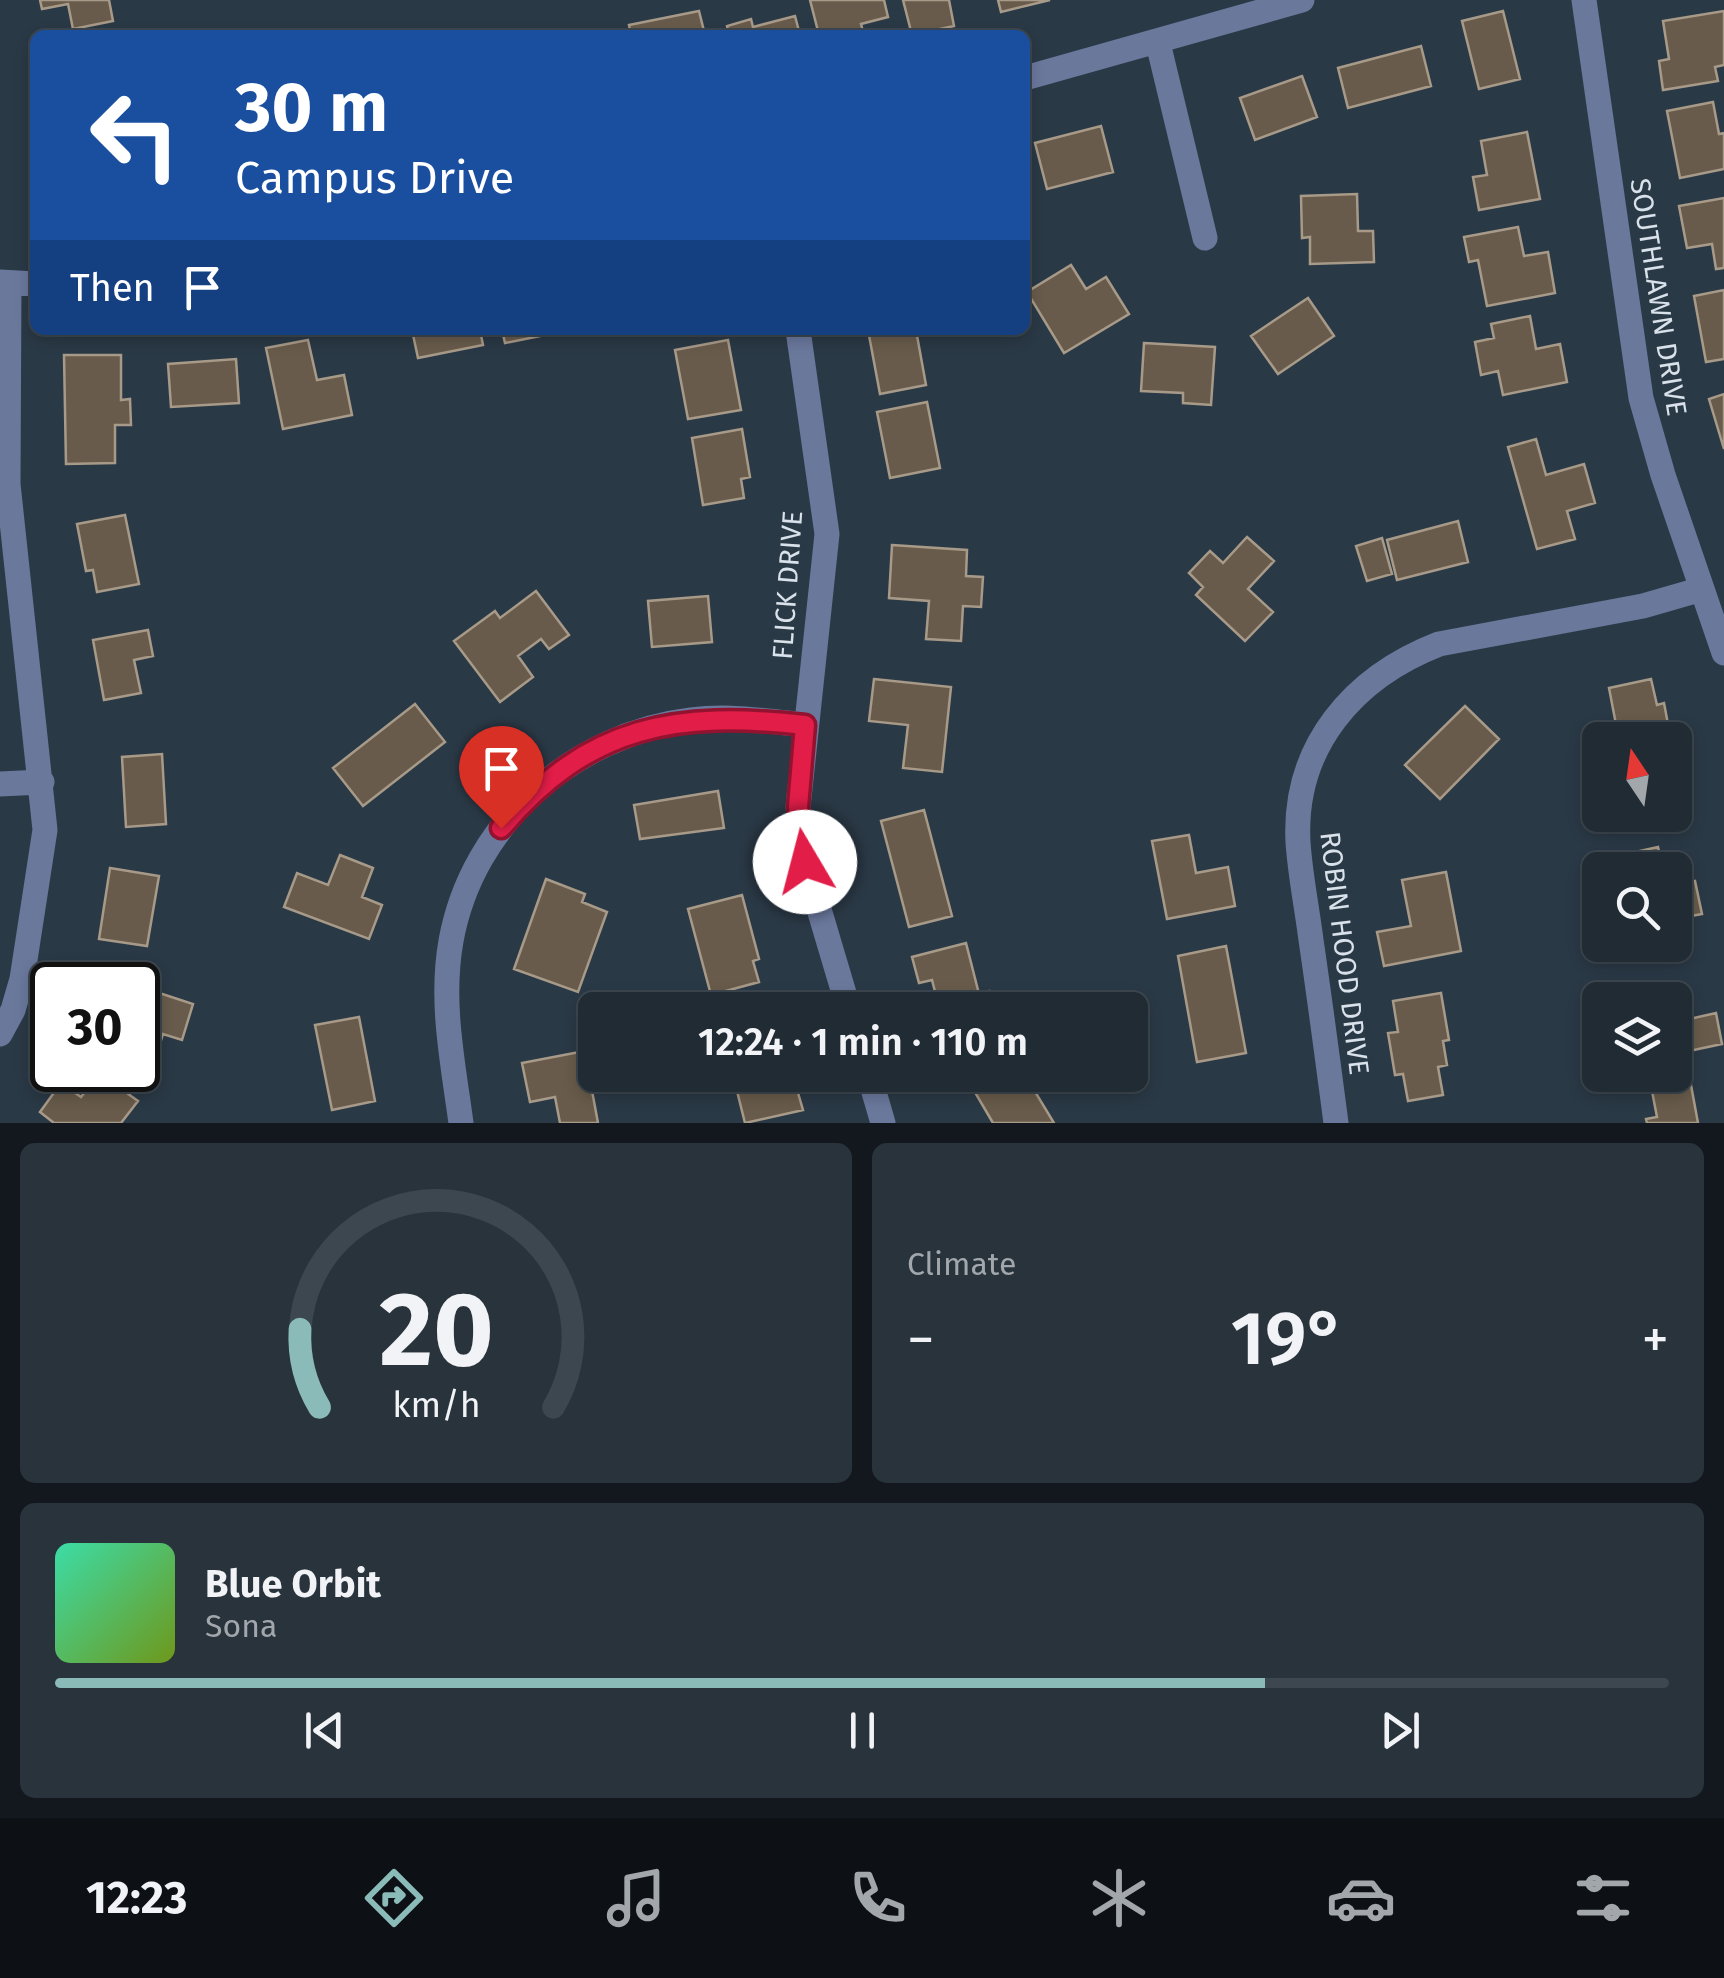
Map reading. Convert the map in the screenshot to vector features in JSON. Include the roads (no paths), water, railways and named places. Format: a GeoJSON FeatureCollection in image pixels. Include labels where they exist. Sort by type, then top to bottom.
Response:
{"type":"FeatureCollection","features":[{"type":"Feature","properties":{"kind":"street"},"geometry":{"type":"LineString","coordinates":[[1030,77],[1302,0]]}},
{"type":"Feature","properties":{"kind":"street","name":"SOUTHLAWN DRIVE"},"geometry":{"type":"LineString","coordinates":[[1584,0],[1641,398],[1724,653]]}},
{"type":"Feature","properties":{"kind":"street"},"geometry":{"type":"LineString","coordinates":[[1158,42],[1205,238]]}},
{"type":"Feature","properties":{"kind":"street"},"geometry":{"type":"LineString","coordinates":[[0,1034],[13,1010],[22,979],[45,830],[8,484],[15,283]]}},
{"type":"Feature","properties":{"kind":"street","name":"FLICK DRIVE"},"geometry":{"type":"LineString","coordinates":[[799,335],[826,518],[798,807],[800,836],[844,992]]}},
{"type":"Feature","properties":{"kind":"street","name":"ROBIN HOOD DRIVE"},"geometry":{"type":"LineString","coordinates":[[1336,1123],[1298,843],[1302,791],[1310,764],[1330,724],[1378,674],[1407,656],[1439,644],[1579,620],[1702,589]]}},
{"type":"Feature","properties":{"kind":"street"},"geometry":{"type":"LineString","coordinates":[[462,1123],[448,1024],[451,941],[476,868],[501,828],[520,806],[580,757],[646,728],[694,719],[746,718],[805,725]]}},
{"type":"Feature","properties":{"kind":"street"},"geometry":{"type":"LineString","coordinates":[[0,784],[42,782]]}},
{"type":"Feature","properties":{"kind":"street"},"geometry":{"type":"LineString","coordinates":[[874,1092],[883,1123]]}}]}
